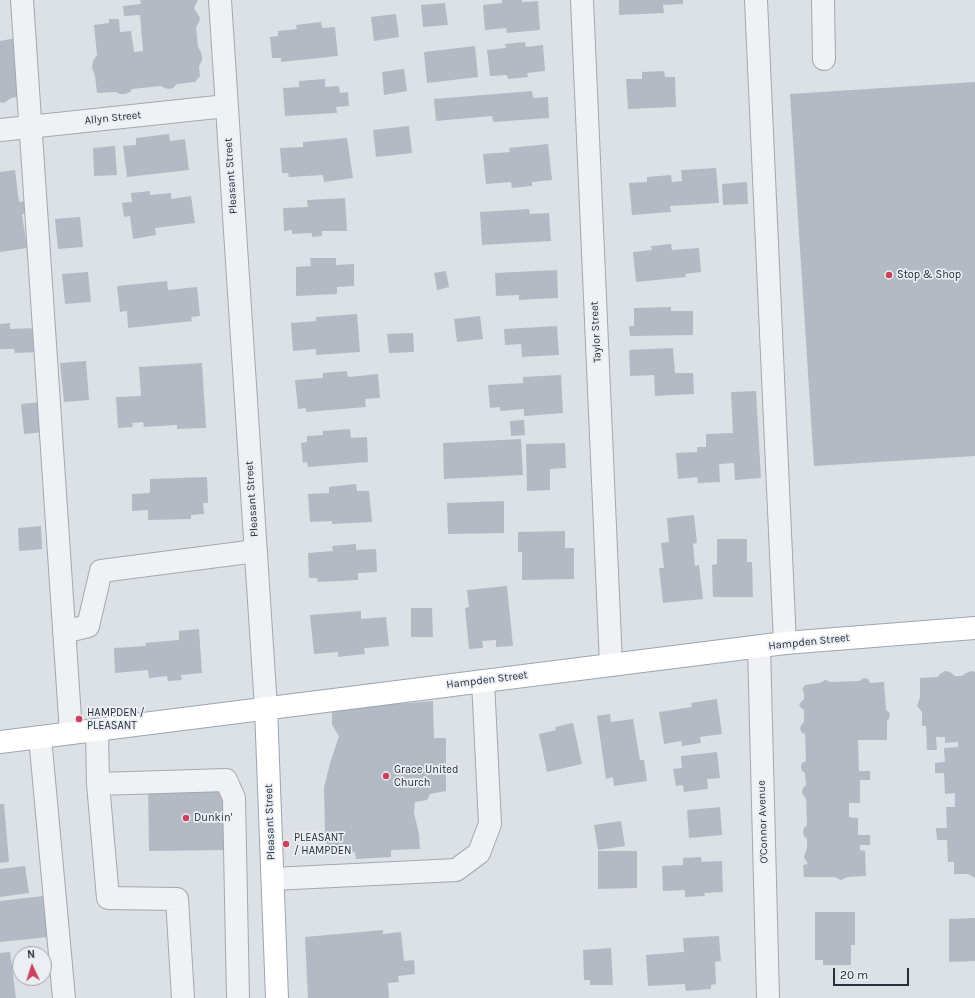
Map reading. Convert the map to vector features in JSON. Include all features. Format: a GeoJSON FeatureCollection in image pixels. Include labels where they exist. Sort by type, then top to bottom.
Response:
{"type":"FeatureCollection","features":[{"type":"Feature","properties":{"kind":"main road","name":"Hampden Street"},"geometry":{"type":"LineString","coordinates":[[0,742],[759,646],[975,628]]}},
{"type":"Feature","properties":{"kind":"main road","name":"Pleasant Street"},"geometry":{"type":"LineString","coordinates":[[266,708],[277,998]]}},
{"type":"Feature","properties":{"kind":"street"},"geometry":{"type":"LineString","coordinates":[[22,0],[71,733]]}},
{"type":"Feature","properties":{"kind":"street","name":"Pleasant Street"},"geometry":{"type":"LineString","coordinates":[[220,0],[266,708]]}},
{"type":"Feature","properties":{"kind":"street","name":"Taylor Street"},"geometry":{"type":"LineString","coordinates":[[582,0],[611,664]]}},
{"type":"Feature","properties":{"kind":"street"},"geometry":{"type":"LineString","coordinates":[[756,0],[785,643]]}},
{"type":"Feature","properties":{"kind":"street"},"geometry":{"type":"LineString","coordinates":[[823,0],[824,59]]}},
{"type":"Feature","properties":{"kind":"street","name":"Allyn Street"},"geometry":{"type":"LineString","coordinates":[[0,130],[226,106]]}},
{"type":"Feature","properties":{"kind":"street"},"geometry":{"type":"LineString","coordinates":[[64,632],[88,626],[101,570],[256,551]]}},
{"type":"Feature","properties":{"kind":"street","name":"O'Connor Avenue"},"geometry":{"type":"LineString","coordinates":[[759,646],[768,998]]}},
{"type":"Feature","properties":{"kind":"street"},"geometry":{"type":"LineString","coordinates":[[273,879],[456,870],[479,853],[490,824],[483,681]]}},
{"type":"Feature","properties":{"kind":"street"},"geometry":{"type":"LineString","coordinates":[[98,730],[98,784],[108,898],[177,899],[183,998]]}},
{"type":"Feature","properties":{"kind":"street"},"geometry":{"type":"LineString","coordinates":[[40,737],[64,998]]}},
{"type":"Feature","properties":{"kind":"street"},"geometry":{"type":"LineString","coordinates":[[98,784],[226,780],[234,798],[238,998]]}},
{"type":"Feature","properties":{"kind":"building"},"geometry":{"type":"Polygon","coordinates":[[[140,0],[198,0],[194,8],[200,18],[196,27],[198,47],[202,56],[202,61],[199,66],[200,76],[195,82],[177,84],[173,88],[169,89],[161,86],[132,89],[130,92],[125,94],[116,92],[97,93],[95,76],[92,67],[93,61],[97,55],[94,25],[109,23],[109,19],[119,19],[120,32],[131,31],[134,52],[143,51],[140,15],[124,16],[123,6],[141,4],[140,0]]]}},
{"type":"Feature","properties":{"kind":"building"},"geometry":{"type":"Polygon","coordinates":[[[502,0],[522,0],[522,2],[538,1],[540,30],[507,33],[506,28],[485,30],[483,5],[502,3],[502,0]]]}},
{"type":"Feature","properties":{"kind":"building"},"geometry":{"type":"Polygon","coordinates":[[[619,0],[683,0],[683,4],[663,5],[664,13],[619,15],[619,0]]]}},
{"type":"Feature","properties":{"kind":"building"},"geometry":{"type":"Polygon","coordinates":[[[445,3],[448,25],[423,27],[421,5],[445,3]]]}},
{"type":"Feature","properties":{"kind":"building"},"geometry":{"type":"Polygon","coordinates":[[[396,14],[399,37],[374,41],[371,17],[396,14]]]}},
{"type":"Feature","properties":{"kind":"building"},"geometry":{"type":"Polygon","coordinates":[[[321,22],[322,28],[335,27],[338,56],[281,62],[281,58],[272,58],[270,37],[278,36],[278,31],[297,29],[296,25],[321,22]]]}},
{"type":"Feature","properties":{"kind":"building"},"geometry":{"type":"Polygon","coordinates":[[[16,38],[24,96],[11,98],[4,103],[0,102],[0,41],[16,38]]]}},
{"type":"Feature","properties":{"kind":"building"},"geometry":{"type":"Polygon","coordinates":[[[525,42],[526,47],[543,45],[545,71],[527,73],[528,77],[508,79],[507,75],[490,76],[487,50],[506,48],[505,44],[525,42]]]}},
{"type":"Feature","properties":{"kind":"building"},"geometry":{"type":"Polygon","coordinates":[[[475,46],[478,77],[427,83],[424,52],[475,46]]]}},
{"type":"Feature","properties":{"kind":"building"},"geometry":{"type":"Polygon","coordinates":[[[404,69],[407,91],[384,95],[382,72],[404,69]]]}},
{"type":"Feature","properties":{"kind":"building"},"geometry":{"type":"Polygon","coordinates":[[[664,71],[665,77],[675,77],[676,107],[628,109],[626,79],[642,79],[642,72],[664,71]]]}},
{"type":"Feature","properties":{"kind":"building"},"geometry":{"type":"Polygon","coordinates":[[[325,79],[325,87],[339,86],[340,93],[348,92],[349,106],[336,107],[337,113],[285,116],[283,88],[299,87],[299,81],[325,79]]]}},
{"type":"Feature","properties":{"kind":"building","name":"Stop & Shop"},"geometry":{"type":"Polygon","coordinates":[[[975,82],[975,456],[814,466],[790,94],[975,82]]]}},
{"type":"Feature","properties":{"kind":"building"},"geometry":{"type":"Polygon","coordinates":[[[532,91],[533,98],[548,97],[549,118],[493,122],[492,116],[436,121],[434,99],[532,91]]]}},
{"type":"Feature","properties":{"kind":"building"},"geometry":{"type":"Polygon","coordinates":[[[409,126],[412,153],[376,157],[373,130],[409,126]]]}},
{"type":"Feature","properties":{"kind":"building"},"geometry":{"type":"Polygon","coordinates":[[[169,134],[170,141],[185,139],[189,170],[127,177],[123,146],[136,145],[136,138],[169,134]]]}},
{"type":"Feature","properties":{"kind":"building"},"geometry":{"type":"Polygon","coordinates":[[[347,138],[353,178],[324,182],[323,175],[289,177],[288,173],[282,173],[280,148],[303,147],[303,142],[347,138]]]}},
{"type":"Feature","properties":{"kind":"building"},"geometry":{"type":"Polygon","coordinates":[[[548,144],[552,180],[532,182],[532,186],[512,188],[511,182],[486,184],[483,154],[510,152],[509,148],[548,144]]]}},
{"type":"Feature","properties":{"kind":"building"},"geometry":{"type":"Polygon","coordinates":[[[115,146],[117,175],[94,176],[93,148],[115,146]]]}},
{"type":"Feature","properties":{"kind":"building"},"geometry":{"type":"Polygon","coordinates":[[[716,168],[719,203],[670,206],[671,212],[632,215],[629,183],[647,182],[647,177],[671,175],[672,182],[682,181],[681,170],[716,168]]]}},
{"type":"Feature","properties":{"kind":"building"},"geometry":{"type":"Polygon","coordinates":[[[15,170],[19,202],[26,201],[27,214],[22,214],[27,248],[0,252],[0,172],[15,170]]]}},
{"type":"Feature","properties":{"kind":"building"},"geometry":{"type":"Polygon","coordinates":[[[747,182],[748,204],[723,205],[722,184],[747,182]]]}},
{"type":"Feature","properties":{"kind":"building"},"geometry":{"type":"Polygon","coordinates":[[[150,191],[150,195],[171,193],[171,199],[191,196],[195,223],[155,228],[156,235],[133,239],[130,216],[124,217],[122,203],[132,202],[131,193],[150,191]]]}},
{"type":"Feature","properties":{"kind":"building"},"geometry":{"type":"Polygon","coordinates":[[[345,198],[347,231],[322,231],[322,236],[312,237],[312,233],[292,234],[292,230],[284,231],[283,208],[308,207],[307,200],[345,198]]]}},
{"type":"Feature","properties":{"kind":"building"},"geometry":{"type":"Polygon","coordinates":[[[529,209],[530,214],[549,213],[551,241],[482,245],[480,212],[529,209]]]}},
{"type":"Feature","properties":{"kind":"building"},"geometry":{"type":"Polygon","coordinates":[[[80,217],[83,247],[58,249],[55,219],[80,217]]]}},
{"type":"Feature","properties":{"kind":"building"},"geometry":{"type":"Polygon","coordinates":[[[671,244],[672,250],[699,248],[701,272],[685,274],[686,277],[636,282],[633,252],[652,250],[651,246],[671,244]]]}},
{"type":"Feature","properties":{"kind":"building"},"geometry":{"type":"Polygon","coordinates":[[[310,258],[336,258],[336,265],[354,264],[354,286],[337,287],[337,294],[296,296],[296,267],[311,266],[310,258]]]}},
{"type":"Feature","properties":{"kind":"building"},"geometry":{"type":"Polygon","coordinates":[[[557,270],[558,298],[519,300],[519,295],[496,296],[495,273],[557,270]]]}},
{"type":"Feature","properties":{"kind":"building"},"geometry":{"type":"Polygon","coordinates":[[[446,271],[449,287],[437,290],[434,273],[446,271]]]}},
{"type":"Feature","properties":{"kind":"building"},"geometry":{"type":"Polygon","coordinates":[[[88,272],[91,302],[65,304],[62,274],[88,272]]]}},
{"type":"Feature","properties":{"kind":"building"},"geometry":{"type":"Polygon","coordinates":[[[167,281],[168,290],[197,287],[200,316],[191,317],[192,321],[128,328],[127,311],[120,312],[117,286],[167,281]]]}},
{"type":"Feature","properties":{"kind":"building"},"geometry":{"type":"Polygon","coordinates":[[[671,307],[671,311],[693,311],[693,335],[630,336],[629,326],[634,326],[634,308],[671,307]]]}},
{"type":"Feature","properties":{"kind":"building"},"geometry":{"type":"Polygon","coordinates":[[[357,314],[360,352],[316,355],[316,349],[293,351],[291,323],[316,321],[316,317],[357,314]]]}},
{"type":"Feature","properties":{"kind":"building"},"geometry":{"type":"Polygon","coordinates":[[[480,316],[483,339],[457,342],[454,319],[480,316]]]}},
{"type":"Feature","properties":{"kind":"building"},"geometry":{"type":"Polygon","coordinates":[[[10,323],[10,329],[38,328],[39,352],[15,353],[14,349],[0,349],[0,324],[10,323]]]}},
{"type":"Feature","properties":{"kind":"building"},"geometry":{"type":"Polygon","coordinates":[[[557,326],[559,355],[522,357],[521,344],[505,345],[504,329],[557,326]]]}},
{"type":"Feature","properties":{"kind":"building"},"geometry":{"type":"Polygon","coordinates":[[[413,333],[414,352],[389,353],[387,334],[413,333]]]}},
{"type":"Feature","properties":{"kind":"building"},"geometry":{"type":"Polygon","coordinates":[[[673,348],[675,373],[693,373],[694,394],[655,396],[654,375],[630,376],[629,350],[673,348]]]}},
{"type":"Feature","properties":{"kind":"building"},"geometry":{"type":"Polygon","coordinates":[[[86,361],[89,400],[64,402],[60,363],[86,361]]]}},
{"type":"Feature","properties":{"kind":"building"},"geometry":{"type":"Polygon","coordinates":[[[202,363],[206,428],[177,429],[177,425],[144,427],[143,422],[132,423],[133,427],[118,428],[116,397],[141,396],[139,367],[202,363]]]}},
{"type":"Feature","properties":{"kind":"building"},"geometry":{"type":"Polygon","coordinates":[[[347,371],[348,377],[378,374],[380,398],[365,399],[366,407],[306,412],[306,408],[298,409],[295,380],[323,378],[323,373],[347,371]]]}},
{"type":"Feature","properties":{"kind":"building"},"geometry":{"type":"Polygon","coordinates":[[[561,375],[563,413],[524,416],[524,409],[500,411],[500,407],[490,408],[488,385],[523,383],[523,377],[561,375]]]}},
{"type":"Feature","properties":{"kind":"building"},"geometry":{"type":"Polygon","coordinates":[[[756,391],[761,478],[735,480],[734,463],[719,464],[720,482],[698,483],[697,477],[678,479],[676,453],[697,452],[697,447],[706,447],[706,434],[733,433],[731,392],[756,391]]]}},
{"type":"Feature","properties":{"kind":"building"},"geometry":{"type":"Polygon","coordinates":[[[42,402],[45,432],[24,434],[21,404],[42,402]]]}},
{"type":"Feature","properties":{"kind":"building"},"geometry":{"type":"Polygon","coordinates":[[[524,420],[525,435],[511,436],[510,421],[524,420]]]}},
{"type":"Feature","properties":{"kind":"building"},"geometry":{"type":"Polygon","coordinates":[[[350,429],[351,438],[367,437],[368,462],[308,467],[307,462],[303,463],[301,443],[307,442],[307,436],[323,435],[323,431],[350,429]]]}},
{"type":"Feature","properties":{"kind":"building"},"geometry":{"type":"Polygon","coordinates":[[[521,439],[523,475],[444,479],[443,443],[521,439]]]}},
{"type":"Feature","properties":{"kind":"building"},"geometry":{"type":"Polygon","coordinates":[[[565,443],[566,468],[550,469],[550,490],[527,491],[526,444],[565,443]]]}},
{"type":"Feature","properties":{"kind":"building"},"geometry":{"type":"Polygon","coordinates":[[[207,477],[208,503],[203,503],[204,514],[191,515],[191,519],[148,520],[148,510],[132,511],[132,494],[150,493],[150,479],[207,477]]]}},
{"type":"Feature","properties":{"kind":"building"},"geometry":{"type":"Polygon","coordinates":[[[356,484],[357,491],[369,491],[372,522],[332,524],[332,521],[310,522],[308,494],[329,493],[329,487],[356,484]]]}},
{"type":"Feature","properties":{"kind":"building"},"geometry":{"type":"Polygon","coordinates":[[[504,501],[504,533],[448,534],[447,503],[504,501]]]}},
{"type":"Feature","properties":{"kind":"building"},"geometry":{"type":"Polygon","coordinates":[[[694,515],[697,543],[693,544],[695,566],[699,565],[703,599],[663,603],[659,568],[664,568],[661,543],[669,542],[667,518],[694,515]]]}},
{"type":"Feature","properties":{"kind":"building"},"geometry":{"type":"Polygon","coordinates":[[[41,526],[42,549],[19,551],[18,528],[41,526]]]}},
{"type":"Feature","properties":{"kind":"building"},"geometry":{"type":"Polygon","coordinates":[[[565,531],[565,548],[574,548],[574,579],[522,580],[522,552],[518,552],[518,532],[565,531]]]}},
{"type":"Feature","properties":{"kind":"building"},"geometry":{"type":"Polygon","coordinates":[[[717,539],[747,539],[747,562],[752,562],[753,597],[713,597],[712,565],[717,564],[717,539]]]}},
{"type":"Feature","properties":{"kind":"building"},"geometry":{"type":"Polygon","coordinates":[[[356,544],[356,550],[376,549],[377,572],[358,573],[358,580],[318,582],[317,578],[309,578],[308,553],[333,551],[332,546],[356,544]]]}},
{"type":"Feature","properties":{"kind":"building"},"geometry":{"type":"Polygon","coordinates":[[[507,586],[513,646],[496,647],[496,640],[482,641],[483,648],[469,649],[465,608],[469,607],[467,590],[507,586]]]}},
{"type":"Feature","properties":{"kind":"building"},"geometry":{"type":"Polygon","coordinates":[[[411,608],[432,608],[433,637],[411,637],[411,608]]]}},
{"type":"Feature","properties":{"kind":"building"},"geometry":{"type":"Polygon","coordinates":[[[361,611],[361,619],[386,617],[389,646],[364,648],[365,654],[338,657],[338,652],[314,654],[310,615],[361,611]]]}},
{"type":"Feature","properties":{"kind":"building"},"geometry":{"type":"Polygon","coordinates":[[[199,629],[202,673],[181,675],[182,680],[168,681],[167,676],[149,678],[148,670],[115,673],[114,648],[146,646],[145,643],[179,640],[179,631],[199,629]]]}},
{"type":"Feature","properties":{"kind":"building"},"geometry":{"type":"Polygon","coordinates":[[[945,671],[950,672],[955,676],[962,676],[971,671],[975,672],[975,878],[968,874],[954,874],[954,862],[948,862],[947,840],[937,840],[936,828],[947,828],[946,807],[955,807],[955,793],[945,794],[944,773],[935,773],[935,763],[945,762],[944,748],[958,747],[958,742],[945,743],[945,737],[936,737],[937,750],[927,750],[926,726],[922,726],[922,712],[917,706],[920,697],[920,678],[937,677],[945,671]]]}},
{"type":"Feature","properties":{"kind":"building"},"geometry":{"type":"Polygon","coordinates":[[[864,678],[868,679],[870,683],[884,682],[886,710],[890,715],[887,721],[887,740],[858,740],[859,771],[870,771],[870,780],[860,780],[860,803],[849,803],[849,817],[858,818],[858,835],[870,835],[870,845],[860,845],[860,850],[865,851],[866,876],[848,877],[841,880],[834,877],[804,877],[803,865],[808,864],[804,857],[807,848],[807,839],[803,832],[807,825],[806,798],[802,792],[806,785],[805,773],[802,771],[801,767],[802,763],[806,761],[805,734],[802,733],[800,729],[804,722],[804,710],[799,704],[804,699],[802,689],[805,685],[820,683],[825,680],[831,682],[859,681],[864,678]]]}},
{"type":"Feature","properties":{"kind":"building"},"geometry":{"type":"Polygon","coordinates":[[[717,699],[722,734],[700,737],[701,743],[682,746],[681,741],[664,744],[659,712],[692,707],[691,703],[717,699]]]}},
{"type":"Feature","properties":{"kind":"building","name":"Grace United Church"},"geometry":{"type":"Polygon","coordinates":[[[433,701],[434,738],[446,738],[446,791],[430,794],[427,800],[415,802],[414,813],[419,834],[420,849],[391,850],[391,857],[356,859],[355,852],[328,853],[325,831],[324,788],[339,736],[332,725],[332,709],[433,701]]]}},
{"type":"Feature","properties":{"kind":"building"},"geometry":{"type":"Polygon","coordinates":[[[610,714],[611,722],[633,719],[640,760],[644,760],[647,781],[614,786],[613,777],[606,779],[597,716],[610,714]]]}},
{"type":"Feature","properties":{"kind":"building"},"geometry":{"type":"Polygon","coordinates":[[[573,723],[582,764],[547,772],[539,734],[556,730],[555,727],[573,723]]]}},
{"type":"Feature","properties":{"kind":"building"},"geometry":{"type":"Polygon","coordinates":[[[717,752],[720,778],[707,779],[708,789],[684,792],[683,785],[676,786],[673,769],[682,768],[681,756],[717,752]]]}},
{"type":"Feature","properties":{"kind":"building","name":"Dunkin'"},"geometry":{"type":"Polygon","coordinates":[[[224,783],[225,850],[149,851],[148,785],[224,783]]]}},
{"type":"Feature","properties":{"kind":"building"},"geometry":{"type":"Polygon","coordinates":[[[0,804],[4,804],[9,862],[0,863],[0,804]]]}},
{"type":"Feature","properties":{"kind":"building"},"geometry":{"type":"Polygon","coordinates":[[[720,807],[722,835],[689,838],[687,810],[720,807]]]}},
{"type":"Feature","properties":{"kind":"building"},"geometry":{"type":"Polygon","coordinates":[[[621,821],[625,846],[598,850],[594,825],[621,821]]]}},
{"type":"Feature","properties":{"kind":"building"},"geometry":{"type":"Polygon","coordinates":[[[598,851],[637,851],[637,888],[598,889],[598,851]]]}},
{"type":"Feature","properties":{"kind":"building"},"geometry":{"type":"Polygon","coordinates":[[[701,857],[702,862],[722,861],[723,892],[704,893],[705,896],[685,897],[685,890],[663,891],[662,866],[683,865],[683,858],[701,857]]]}},
{"type":"Feature","properties":{"kind":"building"},"geometry":{"type":"Polygon","coordinates":[[[25,866],[29,893],[0,897],[0,869],[25,866]]]}},
{"type":"Feature","properties":{"kind":"building"},"geometry":{"type":"Polygon","coordinates":[[[43,896],[48,937],[0,942],[0,901],[43,896]]]}},
{"type":"Feature","properties":{"kind":"building"},"geometry":{"type":"Polygon","coordinates":[[[815,912],[855,912],[855,945],[851,945],[851,965],[823,965],[823,960],[815,960],[815,912]]]}},
{"type":"Feature","properties":{"kind":"building"},"geometry":{"type":"Polygon","coordinates":[[[975,918],[975,961],[949,962],[949,919],[975,918]]]}},
{"type":"Feature","properties":{"kind":"building"},"geometry":{"type":"Polygon","coordinates":[[[383,930],[383,934],[401,932],[404,961],[414,960],[415,974],[398,976],[399,982],[388,983],[389,998],[308,998],[305,937],[383,930]]]}},
{"type":"Feature","properties":{"kind":"building"},"geometry":{"type":"Polygon","coordinates":[[[719,936],[721,961],[715,962],[716,984],[711,985],[711,989],[686,991],[685,984],[648,986],[646,955],[684,952],[683,938],[719,936]]]}},
{"type":"Feature","properties":{"kind":"building"},"geometry":{"type":"Polygon","coordinates":[[[611,948],[613,985],[590,985],[590,980],[584,980],[583,950],[611,948]]]}},
{"type":"Feature","properties":{"kind":"building"},"geometry":{"type":"Polygon","coordinates":[[[10,952],[12,986],[14,986],[16,998],[0,998],[0,953],[10,952]]]}},
{"type":"Feature","properties":{"kind":"place","name":"Stop & Shop"},"geometry":{"type":"Point","coordinates":[889,275]}},
{"type":"Feature","properties":{"kind":"place","name":"HAMPDEN / PLEASANT"},"geometry":{"type":"Point","coordinates":[79,719]}},
{"type":"Feature","properties":{"kind":"place","name":"Grace United Church"},"geometry":{"type":"Point","coordinates":[386,776]}},
{"type":"Feature","properties":{"kind":"place","name":"Dunkin'"},"geometry":{"type":"Point","coordinates":[186,818]}},
{"type":"Feature","properties":{"kind":"place","name":"PLEASANT / HAMPDEN"},"geometry":{"type":"Point","coordinates":[286,844]}}]}
